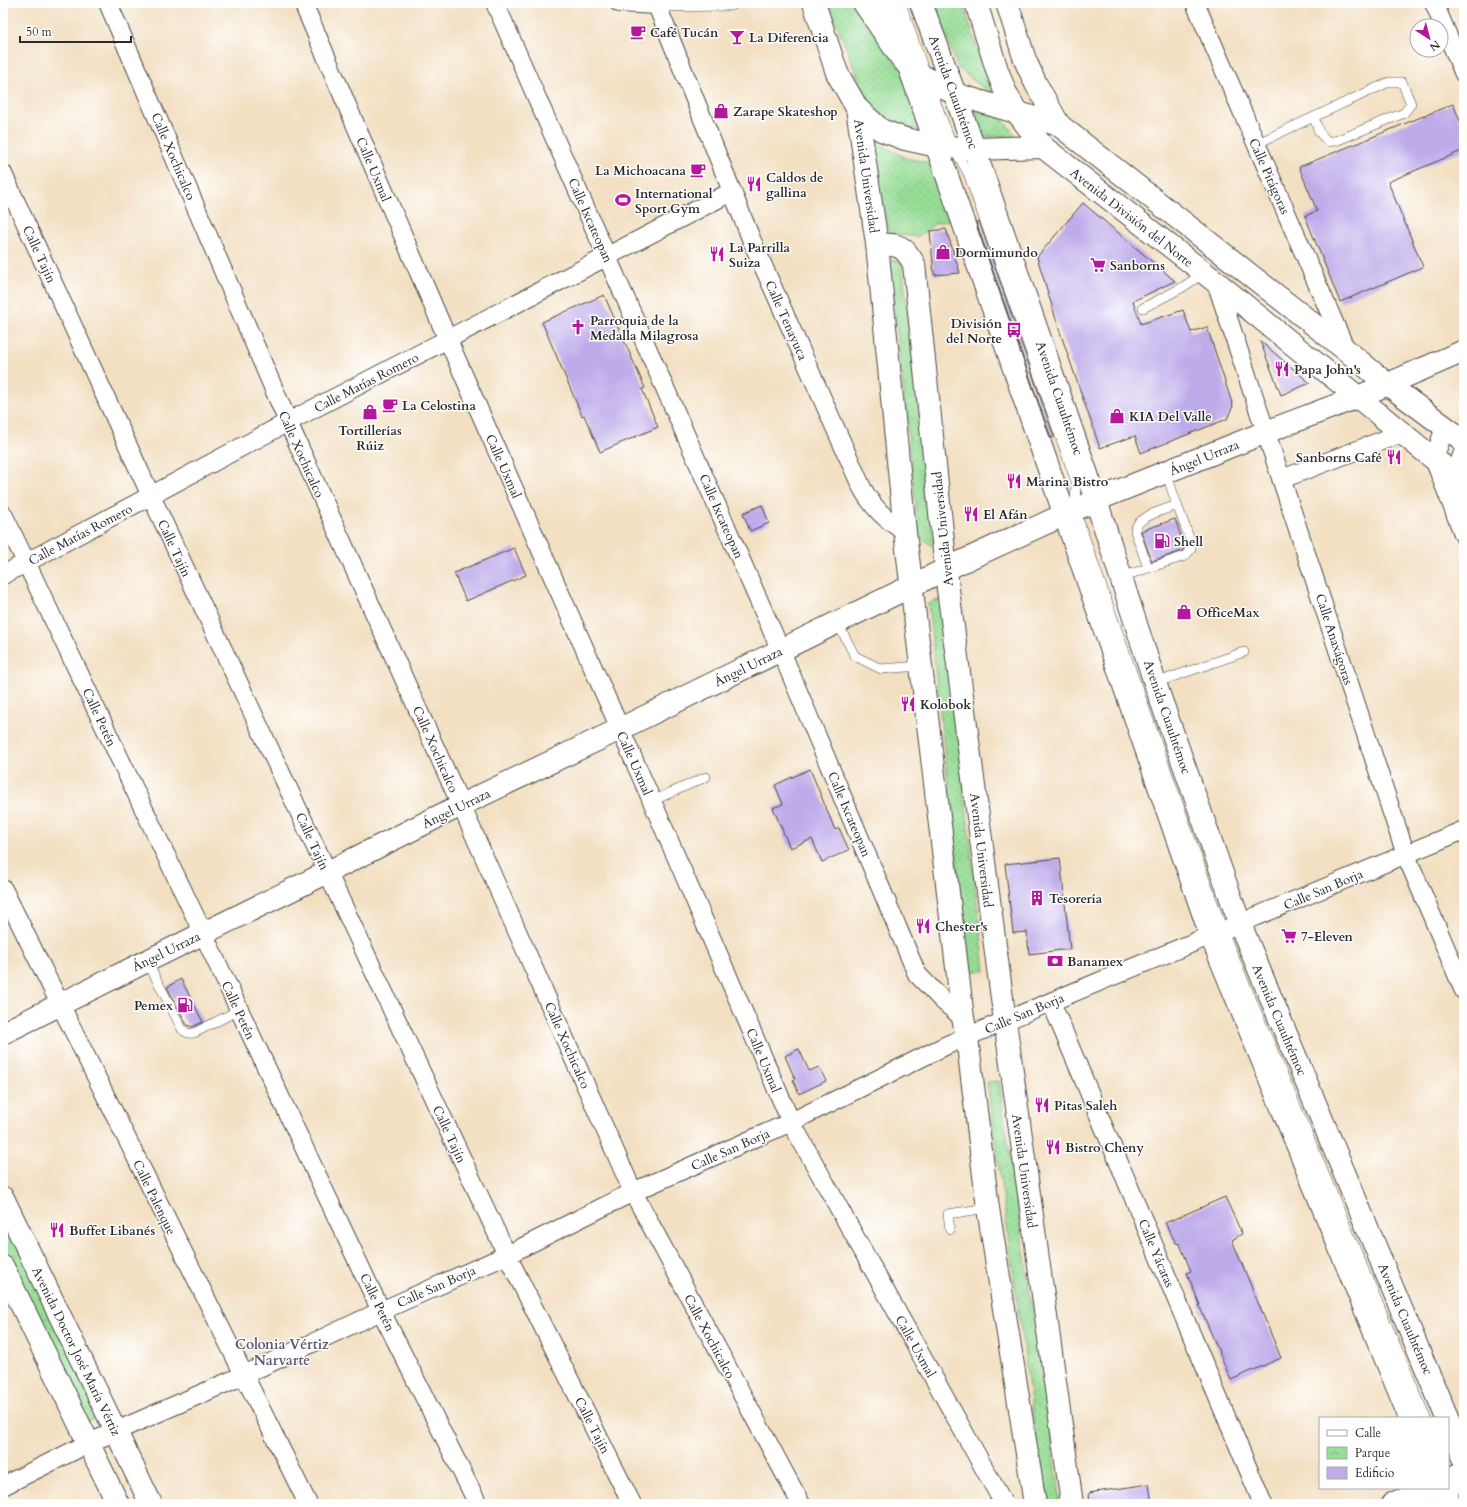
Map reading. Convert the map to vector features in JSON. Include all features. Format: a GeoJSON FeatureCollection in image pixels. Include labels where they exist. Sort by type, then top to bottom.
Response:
{"type":"FeatureCollection","features":[{"type":"Feature","properties":{"kind":"main road"},"geometry":{"type":"LineString","coordinates":[[814,3],[837,73],[857,108],[881,130],[905,139],[955,147],[1043,147]]}},
{"type":"Feature","properties":{"kind":"main road"},"geometry":{"type":"LineString","coordinates":[[864,3],[919,75],[955,94],[1059,124]]}},
{"type":"Feature","properties":{"kind":"main road","name":"Avenida Cuauhtémoc"},"geometry":{"type":"LineString","coordinates":[[887,3],[919,75],[955,147],[1096,500],[1155,683],[1224,931],[1447,1417]]}},
{"type":"Feature","properties":{"kind":"main road","name":"Avenida Cuauhtémoc"},"geometry":{"type":"LineString","coordinates":[[921,3],[955,94],[955,147],[1070,512],[1224,931],[1410,1417]]}},
{"type":"Feature","properties":{"kind":"main road"},"geometry":{"type":"LineString","coordinates":[[976,3],[1005,91],[1016,112],[1043,147]]}},
{"type":"Feature","properties":{"kind":"main road"},"geometry":{"type":"LineString","coordinates":[[1007,3],[1025,60],[1036,84],[1059,124],[1387,384],[1464,441]]}},
{"type":"Feature","properties":{"kind":"main road","name":"Avenida Universidad"},"geometry":{"type":"LineString","coordinates":[[857,108],[877,244],[905,532],[920,666],[988,1208],[1035,1504]]}},
{"type":"Feature","properties":{"kind":"main road","name":"Avenida División del Norte"},"geometry":{"type":"LineString","coordinates":[[1043,147],[1210,278],[1434,459],[1460,478]]}},
{"type":"Feature","properties":{"kind":"main road","name":"Avenida Universidad"},"geometry":{"type":"LineString","coordinates":[[877,244],[897,245],[908,253],[914,264],[946,569],[1005,1021],[1072,1504]]}},
{"type":"Feature","properties":{"kind":"main road","name":"Ángel Urraza"},"geometry":{"type":"LineString","coordinates":[[3,1033],[461,805],[781,651],[911,585],[1096,500],[1358,397],[1464,351]]}},
{"type":"Feature","properties":{"kind":"main road","name":"Avenida Doctor José María Vértiz"},"geometry":{"type":"LineString","coordinates":[[3,1198],[151,1504]]}},
{"type":"Feature","properties":{"kind":"main road"},"geometry":{"type":"LineString","coordinates":[[3,1267],[118,1504]]}},
{"type":"Feature","properties":{"kind":"main road","name":"Avenida Cuauhtémoc"},"geometry":{"type":"LineString","coordinates":[[1449,1421],[1464,1458]]}},
{"type":"Feature","properties":{"kind":"main road"},"geometry":{"type":"LineString","coordinates":[[1445,1504],[1452,1480]]}},
{"type":"Feature","properties":{"kind":"main road"},"geometry":{"type":"LineString","coordinates":[[1392,1504],[1427,1489]]}},
{"type":"Feature","properties":{"kind":"street","name":"Calle Xochicalco"},"geometry":{"type":"LineString","coordinates":[[108,3],[288,422],[461,805],[633,1192],[801,1504]]}},
{"type":"Feature","properties":{"kind":"street","name":"Calle Uxmal"},"geometry":{"type":"LineString","coordinates":[[303,3],[448,340],[652,801],[791,1122],[1004,1504]]}},
{"type":"Feature","properties":{"kind":"street","name":"Calle Ixcateopan"},"geometry":{"type":"LineString","coordinates":[[495,3],[781,651],[917,974],[965,1027]]}},
{"type":"Feature","properties":{"kind":"street"},"geometry":{"type":"LineString","coordinates":[[619,3],[731,4]]}},
{"type":"Feature","properties":{"kind":"street","name":"Calle Pitágoras"},"geometry":{"type":"LineString","coordinates":[[1195,3],[1346,350]]}},
{"type":"Feature","properties":{"kind":"street"},"geometry":{"type":"LineString","coordinates":[[1434,3],[1464,74]]}},
{"type":"Feature","properties":{"kind":"street","name":"Calle Tenayuca"},"geometry":{"type":"LineString","coordinates":[[656,4],[731,192],[862,488],[871,503],[886,520],[905,532]]}},
{"type":"Feature","properties":{"kind":"street","name":"Calle Tajín"},"geometry":{"type":"LineString","coordinates":[[3,174],[151,496],[507,1255],[632,1504]]}},
{"type":"Feature","properties":{"kind":"street","name":"Calle Matías Romero"},"geometry":{"type":"LineString","coordinates":[[3,575],[288,422],[731,192]]}},
{"type":"Feature","properties":{"kind":"street","name":"Calle Anaxágoras"},"geometry":{"type":"LineString","coordinates":[[1210,278],[1282,479],[1406,855],[1464,991]]}},
{"type":"Feature","properties":{"kind":"street"},"geometry":{"type":"LineString","coordinates":[[1445,427],[1434,459],[1464,536]]}},
{"type":"Feature","properties":{"kind":"street"},"geometry":{"type":"LineString","coordinates":[[1282,479],[1402,433]]}},
{"type":"Feature","properties":{"kind":"street"},"geometry":{"type":"LineString","coordinates":[[1464,450],[1460,478],[1464,496]]}},
{"type":"Feature","properties":{"kind":"street","name":"Calle Petén"},"geometry":{"type":"LineString","coordinates":[[3,514],[381,1311],[478,1504]]}},
{"type":"Feature","properties":{"kind":"street","name":"Calle San Borja"},"geometry":{"type":"LineString","coordinates":[[3,1486],[89,1443],[244,1375],[381,1311],[507,1255],[633,1192],[791,1122],[947,1045],[965,1027],[1005,1021],[1464,830]]}},
{"type":"Feature","properties":{"kind":"street","name":"Calle Palenque"},"geometry":{"type":"LineString","coordinates":[[3,889],[308,1504]]}},
{"type":"Feature","properties":{"kind":"street","name":"Calle Yácatas"},"geometry":{"type":"LineString","coordinates":[[1051,1002],[1263,1504]]}},
{"type":"Feature","properties":{"kind":"lane"},"geometry":{"type":"LineString","coordinates":[[901,3],[919,75]]}},
{"type":"Feature","properties":{"kind":"lane"},"geometry":{"type":"LineString","coordinates":[[1256,144],[1388,82],[1402,82],[1411,104],[1404,113],[1338,140],[1328,142],[1319,132],[1314,118]]}},
{"type":"Feature","properties":{"kind":"lane"},"geometry":{"type":"LineString","coordinates":[[1143,308],[1183,287],[1210,278]]}},
{"type":"Feature","properties":{"kind":"lane"},"geometry":{"type":"LineString","coordinates":[[1121,577],[1185,556],[1191,549],[1191,542],[1166,472]]}},
{"type":"Feature","properties":{"kind":"lane"},"geometry":{"type":"LineString","coordinates":[[1148,568],[1135,531],[1136,527],[1142,519],[1177,505]]}},
{"type":"Feature","properties":{"kind":"lane"},"geometry":{"type":"LineString","coordinates":[[837,622],[855,656],[882,669],[920,666]]}},
{"type":"Feature","properties":{"kind":"lane"},"geometry":{"type":"LineString","coordinates":[[1155,683],[1244,652]]}},
{"type":"Feature","properties":{"kind":"lane"},"geometry":{"type":"LineString","coordinates":[[652,801],[706,778]]}},
{"type":"Feature","properties":{"kind":"lane"},"geometry":{"type":"LineString","coordinates":[[1224,931],[1426,1417]]}},
{"type":"Feature","properties":{"kind":"lane"},"geometry":{"type":"LineString","coordinates":[[147,960],[182,1029],[185,1032],[190,1034],[194,1033],[239,1010]]}},
{"type":"Feature","properties":{"kind":"lane"},"geometry":{"type":"LineString","coordinates":[[950,1230],[948,1214],[988,1208]]}},
{"type":"Feature","properties":{"kind":"lane"},"geometry":{"type":"LineString","coordinates":[[1452,1480],[1455,1504]]}},
{"type":"Feature","properties":{"kind":"green space"},"geometry":{"type":"Polygon","coordinates":[[[828,3],[850,3],[910,81],[925,131],[896,126],[869,105],[828,3]]]}},
{"type":"Feature","properties":{"kind":"green space"},"geometry":{"type":"Polygon","coordinates":[[[935,3],[963,3],[992,95],[957,67],[935,3]]]}},
{"type":"Feature","properties":{"kind":"green space"},"geometry":{"type":"Polygon","coordinates":[[[971,109],[1002,119],[1016,136],[979,137],[971,109]]]}},
{"type":"Feature","properties":{"kind":"green space"},"geometry":{"type":"Polygon","coordinates":[[[868,138],[906,158],[935,164],[953,219],[936,223],[917,237],[889,233],[868,138]]]}},
{"type":"Feature","properties":{"kind":"green space"},"geometry":{"type":"Polygon","coordinates":[[[889,259],[902,263],[934,547],[919,536],[889,259]]]}},
{"type":"Feature","properties":{"kind":"green space"},"geometry":{"type":"Polygon","coordinates":[[[942,598],[985,971],[969,971],[928,604],[942,598]]]}},
{"type":"Feature","properties":{"kind":"green space"},"geometry":{"type":"Polygon","coordinates":[[[999,1081],[1061,1504],[1045,1504],[987,1082],[999,1081]]]}},
{"type":"Feature","properties":{"kind":"green space"},"geometry":{"type":"Polygon","coordinates":[[[3,1215],[101,1415],[84,1423],[3,1261],[3,1215]]]}},
{"type":"Feature","properties":{"kind":"building"},"geometry":{"type":"Polygon","coordinates":[[[1453,104],[1464,130],[1464,150],[1388,182],[1423,267],[1340,302],[1305,216],[1317,211],[1299,167],[1453,104]]]}},
{"type":"Feature","properties":{"kind":"building"},"geometry":{"type":"Polygon","coordinates":[[[1083,203],[1175,281],[1133,301],[1141,324],[1183,310],[1191,332],[1207,327],[1233,406],[1227,419],[1141,453],[1135,436],[1100,448],[1059,329],[1037,257],[1083,203]]]}},
{"type":"Feature","properties":{"kind":"building"},"geometry":{"type":"Polygon","coordinates":[[[979,221],[1054,437],[1051,438],[976,222],[979,221]]]}},
{"type":"Feature","properties":{"kind":"building","name":"Dormimundo"},"geometry":{"type":"Polygon","coordinates":[[[946,229],[960,273],[934,275],[930,231],[946,229]]]}},
{"type":"Feature","properties":{"kind":"building"},"geometry":{"type":"Polygon","coordinates":[[[604,295],[645,388],[642,389],[658,427],[600,452],[584,415],[582,416],[542,322],[604,295]]]}},
{"type":"Feature","properties":{"kind":"building","name":"Papa John's"},"geometry":{"type":"Polygon","coordinates":[[[1260,341],[1310,383],[1281,395],[1260,341]]]}},
{"type":"Feature","properties":{"kind":"building"},"geometry":{"type":"Polygon","coordinates":[[[762,505],[769,523],[750,531],[743,513],[762,505]]]}},
{"type":"Feature","properties":{"kind":"building","name":"Shell"},"geometry":{"type":"Polygon","coordinates":[[[1175,519],[1185,547],[1182,551],[1152,561],[1141,531],[1175,519]]]}},
{"type":"Feature","properties":{"kind":"building"},"geometry":{"type":"Polygon","coordinates":[[[514,548],[526,575],[466,601],[454,573],[514,548]]]}},
{"type":"Feature","properties":{"kind":"building"},"geometry":{"type":"Polygon","coordinates":[[[810,769],[835,830],[839,828],[849,850],[822,862],[812,839],[790,848],[773,808],[783,804],[775,785],[810,769]]]}},
{"type":"Feature","properties":{"kind":"building","name":"Tesorería"},"geometry":{"type":"Polygon","coordinates":[[[1060,858],[1070,949],[1029,954],[1027,932],[1013,933],[1005,864],[1060,858]]]}},
{"type":"Feature","properties":{"kind":"building","name":"Pemex"},"geometry":{"type":"Polygon","coordinates":[[[181,979],[203,1022],[192,1027],[187,1025],[167,987],[181,979]]]}},
{"type":"Feature","properties":{"kind":"building"},"geometry":{"type":"Polygon","coordinates":[[[799,1049],[809,1071],[819,1067],[826,1081],[799,1094],[793,1080],[795,1079],[785,1056],[799,1049]]]}},
{"type":"Feature","properties":{"kind":"building"},"geometry":{"type":"Polygon","coordinates":[[[1225,1197],[1242,1234],[1232,1240],[1281,1358],[1231,1380],[1187,1273],[1191,1271],[1180,1244],[1176,1243],[1165,1223],[1225,1197]]]}},
{"type":"Feature","properties":{"kind":"building"},"geometry":{"type":"Polygon","coordinates":[[[1149,1484],[1152,1504],[1090,1504],[1089,1493],[1149,1484]]]}},
{"type":"Feature","properties":{"kind":"place","name":"Café Tucán"},"geometry":{"type":"Point","coordinates":[638,32]}},
{"type":"Feature","properties":{"kind":"place","name":"La Diferencia"},"geometry":{"type":"Point","coordinates":[737,37]}},
{"type":"Feature","properties":{"kind":"place","name":"Zarape Skateshop"},"geometry":{"type":"Point","coordinates":[721,111]}},
{"type":"Feature","properties":{"kind":"place","name":"La Michoacana"},"geometry":{"type":"Point","coordinates":[698,170]}},
{"type":"Feature","properties":{"kind":"place","name":"Caldos de gallina"},"geometry":{"type":"Point","coordinates":[754,184]}},
{"type":"Feature","properties":{"kind":"place","name":"International Sport Gym"},"geometry":{"type":"Point","coordinates":[623,200]}},
{"type":"Feature","properties":{"kind":"place","name":"Dormimundo"},"geometry":{"type":"Point","coordinates":[943,252]}},
{"type":"Feature","properties":{"kind":"place","name":"La Parrilla Suiza"},"geometry":{"type":"Point","coordinates":[717,254]}},
{"type":"Feature","properties":{"kind":"place","name":"Sanborns"},"geometry":{"type":"Point","coordinates":[1098,265]}},
{"type":"Feature","properties":{"kind":"place","name":"Parroquia de la Medalla Milagrosa"},"geometry":{"type":"Point","coordinates":[578,327]}},
{"type":"Feature","properties":{"kind":"place","name":"División del Norte"},"geometry":{"type":"Point","coordinates":[1014,330]}},
{"type":"Feature","properties":{"kind":"place","name":"Papa John's"},"geometry":{"type":"Point","coordinates":[1282,369]}},
{"type":"Feature","properties":{"kind":"place","name":"La Celostina"},"geometry":{"type":"Point","coordinates":[390,405]}},
{"type":"Feature","properties":{"kind":"place","name":"Tortillerías Rúiz"},"geometry":{"type":"Point","coordinates":[370,412]}},
{"type":"Feature","properties":{"kind":"place","name":"KIA Del Valle"},"geometry":{"type":"Point","coordinates":[1117,416]}},
{"type":"Feature","properties":{"kind":"place","name":"Sanborns Café"},"geometry":{"type":"Point","coordinates":[1394,457]}},
{"type":"Feature","properties":{"kind":"place","name":"Marina Bistro"},"geometry":{"type":"Point","coordinates":[1014,481]}},
{"type":"Feature","properties":{"kind":"place","name":"El Afán"},"geometry":{"type":"Point","coordinates":[971,514]}},
{"type":"Feature","properties":{"kind":"place","name":"Shell"},"geometry":{"type":"Point","coordinates":[1162,541]}},
{"type":"Feature","properties":{"kind":"place","name":"OfficeMax"},"geometry":{"type":"Point","coordinates":[1184,612]}},
{"type":"Feature","properties":{"kind":"place","name":"Kolobok"},"geometry":{"type":"Point","coordinates":[908,704]}},
{"type":"Feature","properties":{"kind":"place","name":"Tesorería"},"geometry":{"type":"Point","coordinates":[1037,898]}},
{"type":"Feature","properties":{"kind":"place","name":"Chester's"},"geometry":{"type":"Point","coordinates":[923,926]}},
{"type":"Feature","properties":{"kind":"place","name":"7-Eleven"},"geometry":{"type":"Point","coordinates":[1289,936]}},
{"type":"Feature","properties":{"kind":"place","name":"Banamex"},"geometry":{"type":"Point","coordinates":[1055,961]}},
{"type":"Feature","properties":{"kind":"place","name":"Pemex"},"geometry":{"type":"Point","coordinates":[185,1005]}},
{"type":"Feature","properties":{"kind":"place","name":"Pitas Saleh"},"geometry":{"type":"Point","coordinates":[1042,1105]}},
{"type":"Feature","properties":{"kind":"place","name":"Bistro Cheny"},"geometry":{"type":"Point","coordinates":[1053,1147]}},
{"type":"Feature","properties":{"kind":"place","name":"Buffet Libanés"},"geometry":{"type":"Point","coordinates":[57,1230]}},
{"type":"Feature","properties":{"kind":"district","name":"Colonia Vértiz Narvarte"},"geometry":{"type":"Point","coordinates":[282,1352]}}]}
